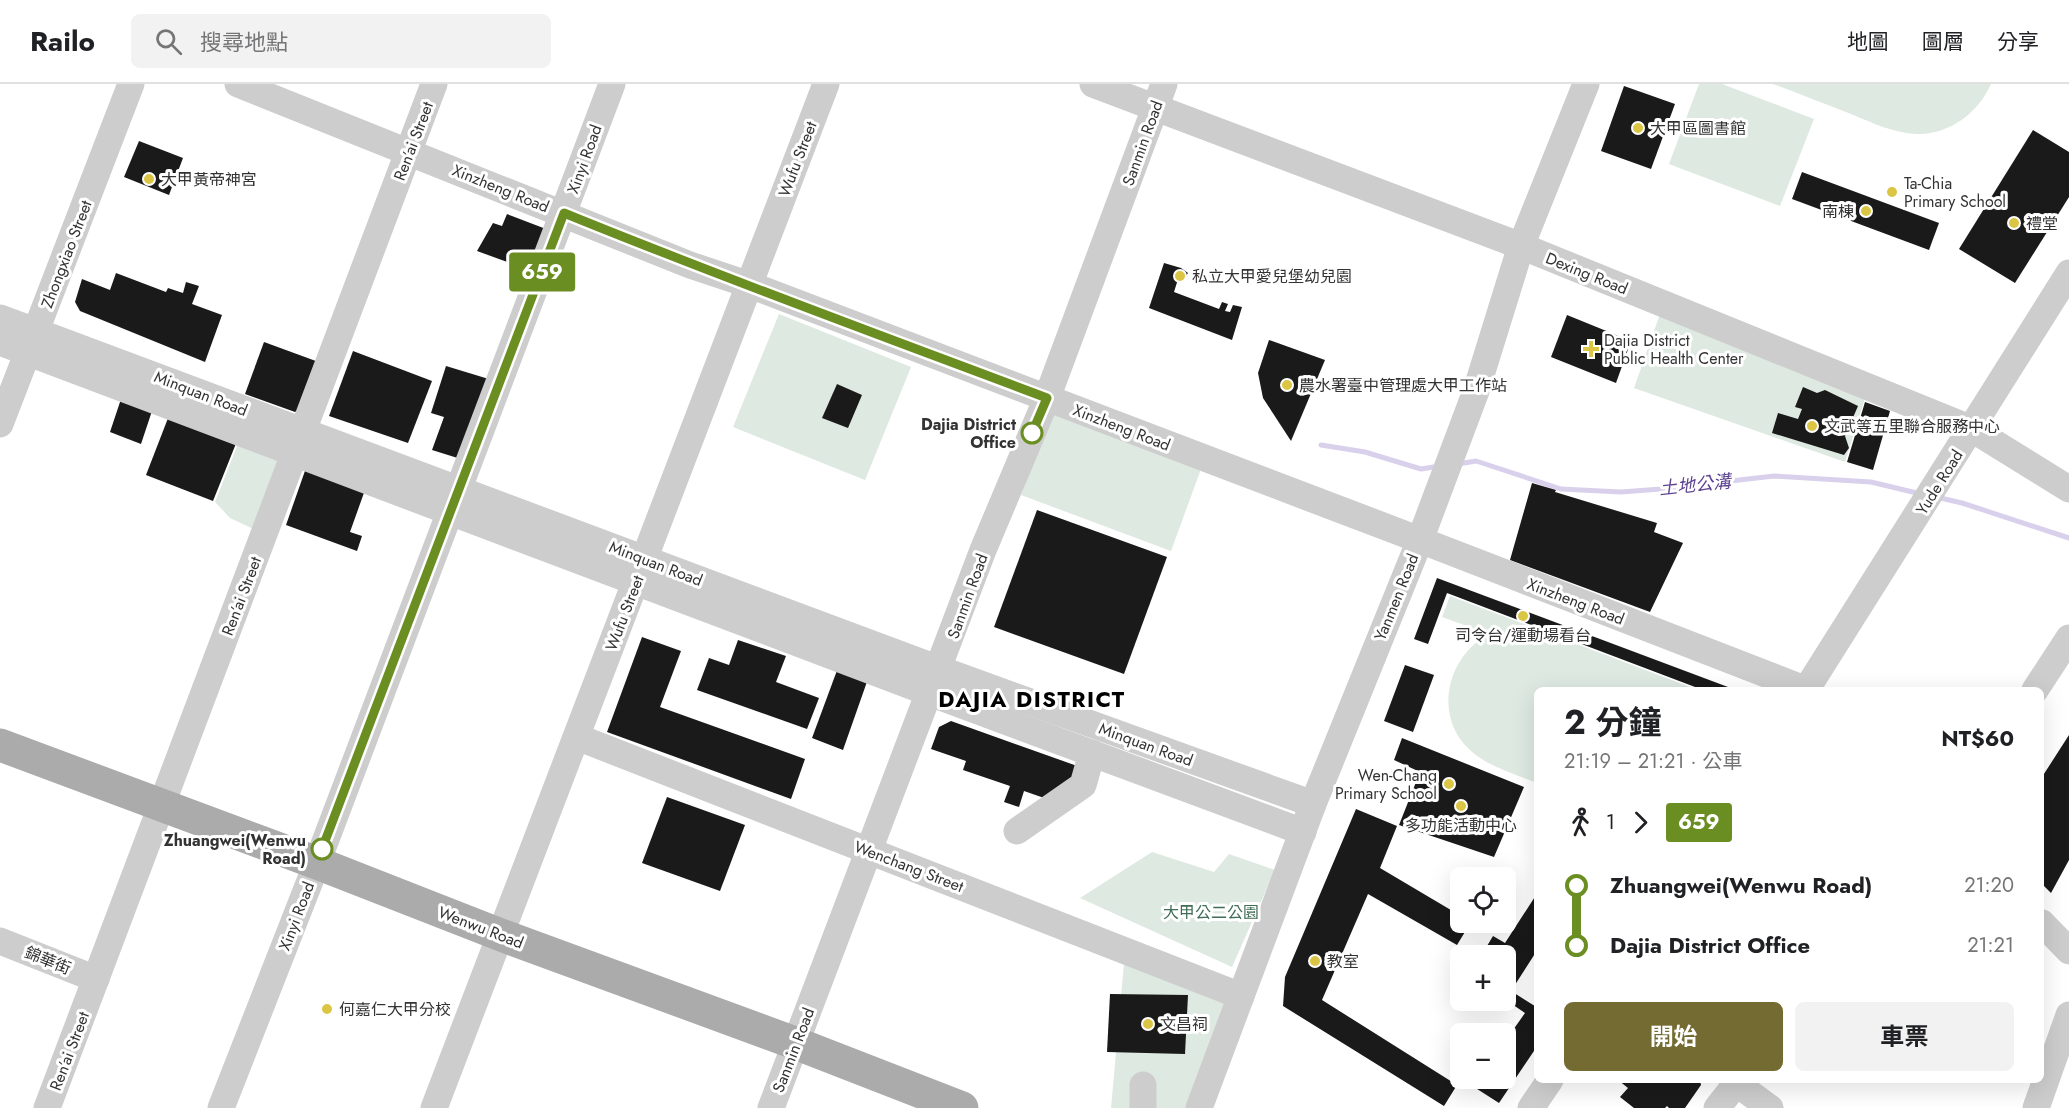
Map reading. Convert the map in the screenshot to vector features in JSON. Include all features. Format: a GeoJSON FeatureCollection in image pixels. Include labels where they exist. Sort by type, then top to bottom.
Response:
{"type":"FeatureCollection","features":[{"type":"Feature","properties":{"kind":"main road","name":"Wenwu Road"},"geometry":{"type":"LineString","coordinates":[[0,746],[317,862],[501,935],[795,1043],[962,1108]]}},
{"type":"Feature","properties":{"kind":"street","name":"Zhongxiao Street"},"geometry":{"type":"LineString","coordinates":[[0,424],[131,84]]}},
{"type":"Feature","properties":{"kind":"street","name":"Xinzheng Road"},"geometry":{"type":"LineString","coordinates":[[238,84],[690,264],[1420,540],[1798,687]]}},
{"type":"Feature","properties":{"kind":"street","name":"Ren’ai Street"},"geometry":{"type":"LineString","coordinates":[[47,1108],[434,84]]}},
{"type":"Feature","properties":{"kind":"street","name":"Xinyi Road"},"geometry":{"type":"LineString","coordinates":[[221,1108],[455,501],[612,84]]}},
{"type":"Feature","properties":{"kind":"street","name":"Wufu Street"},"geometry":{"type":"LineString","coordinates":[[441,1106],[501,935],[826,84]]}},
{"type":"Feature","properties":{"kind":"street","name":"Dexing Road"},"geometry":{"type":"LineString","coordinates":[[1093,84],[1159,96],[1972,429],[2069,489]]}},
{"type":"Feature","properties":{"kind":"street","name":"Yanmen Road"},"geometry":{"type":"LineString","coordinates":[[1199,1108],[1313,804],[1420,540],[1476,391],[1521,246],[1586,84]]}},
{"type":"Feature","properties":{"kind":"street","name":"Sanmin Road"},"geometry":{"type":"LineString","coordinates":[[771,1108],[983,550],[1047,398],[1159,96]]}},
{"type":"Feature","properties":{"kind":"street","name":"Yude Road"},"geometry":{"type":"LineString","coordinates":[[1808,687],[2069,273]]}},
{"type":"Feature","properties":{"kind":"street","name":"Minquan Road"},"geometry":{"type":"LineString","coordinates":[[0,318],[32,342],[935,681],[1105,758],[1303,832]]}},
{"type":"Feature","properties":{"kind":"street","name":"Minquan Road"},"geometry":{"type":"LineString","coordinates":[[0,342],[32,342]]}},
{"type":"Feature","properties":{"kind":"street"},"geometry":{"type":"LineString","coordinates":[[2037,687],[2069,638]]}},
{"type":"Feature","properties":{"kind":"street","name":"Minquan Road"},"geometry":{"type":"LineString","coordinates":[[935,681],[1120,734],[1313,804]]}},
{"type":"Feature","properties":{"kind":"street"},"geometry":{"type":"LineString","coordinates":[[1017,831],[1083,785],[1105,758],[1120,734]]}},
{"type":"Feature","properties":{"kind":"street","name":"Wenchang Street"},"geometry":{"type":"LineString","coordinates":[[577,737],[1241,996]]}},
{"type":"Feature","properties":{"kind":"street"},"geometry":{"type":"LineString","coordinates":[[2044,925],[2069,951]]}},
{"type":"Feature","properties":{"kind":"street","name":"錦華街"},"geometry":{"type":"LineString","coordinates":[[0,941],[96,979]]}},
{"type":"Feature","properties":{"kind":"street"},"geometry":{"type":"LineString","coordinates":[[2036,1108],[2069,1015]]}},
{"type":"Feature","properties":{"kind":"street"},"geometry":{"type":"LineString","coordinates":[[1531,1108],[1548,1083]]}},
{"type":"Feature","properties":{"kind":"street"},"geometry":{"type":"LineString","coordinates":[[1717,1108],[1735,1083]]}},
{"type":"Feature","properties":{"kind":"street"},"geometry":{"type":"LineString","coordinates":[[1739,1083],[1770,1108]]}},
{"type":"Feature","properties":{"kind":"green space"},"geometry":{"type":"Polygon","coordinates":[[[1699,84],[1722,84],[1814,119],[1780,206],[1669,164],[1699,84]]]}},
{"type":"Feature","properties":{"kind":"green space"},"geometry":{"type":"Polygon","coordinates":[[[1773,84],[1991,84],[1977,106],[1957,123],[1946,129],[1920,134],[1899,132],[1884,127],[1773,84]]]}},
{"type":"Feature","properties":{"kind":"green space"},"geometry":{"type":"Polygon","coordinates":[[[779,314],[911,367],[865,480],[733,427],[779,314]]]}},
{"type":"Feature","properties":{"kind":"green space"},"geometry":{"type":"Polygon","coordinates":[[[1660,314],[1867,392],[1845,462],[1634,388],[1660,314]]]}},
{"type":"Feature","properties":{"kind":"green space"},"geometry":{"type":"Polygon","coordinates":[[[1052,413],[1201,469],[1171,551],[1021,495],[1052,413]]]}},
{"type":"Feature","properties":{"kind":"green space"},"geometry":{"type":"Polygon","coordinates":[[[239,441],[287,461],[260,532],[230,518],[215,502],[239,441]]]}},
{"type":"Feature","properties":{"kind":"green space"},"geometry":{"type":"Polygon","coordinates":[[[1450,596],[1690,687],[1534,687],[1534,782],[1502,770],[1478,757],[1459,737],[1451,721],[1448,705],[1450,688],[1463,657],[1489,634],[1442,617],[1450,596]]]}},
{"type":"Feature","properties":{"kind":"green space","name":"大甲公二公園"},"geometry":{"type":"Polygon","coordinates":[[[1152,852],[1214,872],[1229,854],[1275,870],[1232,967],[1080,898],[1152,852]]]}},
{"type":"Feature","properties":{"kind":"green space"},"geometry":{"type":"Polygon","coordinates":[[[1124,963],[1235,1006],[1197,1108],[1111,1108],[1124,963]]]}},
{"type":"Feature","properties":{"kind":"building","name":"大甲區圖書館"},"geometry":{"type":"Polygon","coordinates":[[[1624,86],[1675,104],[1651,169],[1601,151],[1624,86]]]}},
{"type":"Feature","properties":{"kind":"building","name":"禮堂"},"geometry":{"type":"Polygon","coordinates":[[[2033,130],[2069,152],[2069,197],[2015,283],[1959,249],[2033,130]]]}},
{"type":"Feature","properties":{"kind":"building"},"geometry":{"type":"Polygon","coordinates":[[[139,141],[183,158],[169,195],[124,177],[139,141]]]}},
{"type":"Feature","properties":{"kind":"building","name":"南棟"},"geometry":{"type":"Polygon","coordinates":[[[1802,172],[1939,223],[1929,250],[1792,199],[1802,172]]]}},
{"type":"Feature","properties":{"kind":"building"},"geometry":{"type":"Polygon","coordinates":[[[507,214],[546,229],[532,271],[477,251],[493,223],[502,226],[507,214]]]}},
{"type":"Feature","properties":{"kind":"building"},"geometry":{"type":"Polygon","coordinates":[[[1164,263],[1181,268],[1188,273],[1185,277],[1179,276],[1174,292],[1219,309],[1222,302],[1228,304],[1225,311],[1230,312],[1233,305],[1242,307],[1232,340],[1149,308],[1164,263]]]}},
{"type":"Feature","properties":{"kind":"building"},"geometry":{"type":"Polygon","coordinates":[[[116,273],[166,292],[168,288],[183,293],[186,282],[199,286],[192,304],[222,315],[205,362],[80,311],[75,302],[82,279],[110,290],[116,273]]]}},
{"type":"Feature","properties":{"kind":"building","name":"Dajia District Public Health Center"},"geometry":{"type":"Polygon","coordinates":[[[1567,315],[1631,341],[1616,383],[1551,357],[1567,315]]]}},
{"type":"Feature","properties":{"kind":"building","name":"農水署臺中管理處大甲工作站"},"geometry":{"type":"Polygon","coordinates":[[[1269,340],[1325,360],[1291,441],[1263,398],[1258,373],[1269,340]]]}},
{"type":"Feature","properties":{"kind":"building"},"geometry":{"type":"Polygon","coordinates":[[[264,342],[324,364],[308,405],[295,412],[245,394],[264,342]]]}},
{"type":"Feature","properties":{"kind":"building"},"geometry":{"type":"Polygon","coordinates":[[[353,351],[432,381],[408,443],[329,416],[353,351]]]}},
{"type":"Feature","properties":{"kind":"building"},"geometry":{"type":"Polygon","coordinates":[[[446,366],[492,380],[464,460],[432,450],[444,417],[431,413],[446,366]]]}},
{"type":"Feature","properties":{"kind":"building"},"geometry":{"type":"Polygon","coordinates":[[[837,384],[862,395],[848,428],[822,418],[837,384]]]}},
{"type":"Feature","properties":{"kind":"building","name":"文武等五里聯合服務中心"},"geometry":{"type":"Polygon","coordinates":[[[1803,387],[1817,393],[1825,390],[1858,406],[1845,436],[1849,448],[1844,455],[1772,433],[1778,413],[1798,419],[1802,409],[1795,407],[1803,387]]]}},
{"type":"Feature","properties":{"kind":"building"},"geometry":{"type":"Polygon","coordinates":[[[122,396],[153,408],[141,444],[110,432],[122,396]]]}},
{"type":"Feature","properties":{"kind":"building"},"geometry":{"type":"Polygon","coordinates":[[[1865,402],[1890,411],[1873,470],[1847,462],[1865,402]]]}},
{"type":"Feature","properties":{"kind":"building"},"geometry":{"type":"Polygon","coordinates":[[[170,413],[237,441],[213,501],[146,475],[170,413]]]}},
{"type":"Feature","properties":{"kind":"building"},"geometry":{"type":"Polygon","coordinates":[[[306,468],[365,490],[350,532],[362,536],[357,551],[286,525],[306,468]]]}},
{"type":"Feature","properties":{"kind":"building"},"geometry":{"type":"Polygon","coordinates":[[[1532,483],[1657,523],[1654,532],[1683,543],[1650,612],[1510,560],[1532,483]]]}},
{"type":"Feature","properties":{"kind":"building"},"geometry":{"type":"Polygon","coordinates":[[[1037,510],[1167,557],[1124,674],[994,627],[1037,510]]]}},
{"type":"Feature","properties":{"kind":"building","name":"司令台/運動場看台"},"geometry":{"type":"Polygon","coordinates":[[[1437,578],[1728,687],[1695,687],[1447,593],[1428,644],[1414,639],[1437,578]]]}},
{"type":"Feature","properties":{"kind":"building"},"geometry":{"type":"Polygon","coordinates":[[[642,637],[681,651],[660,707],[805,759],[791,799],[607,732],[642,637]]]}},
{"type":"Feature","properties":{"kind":"building"},"geometry":{"type":"Polygon","coordinates":[[[738,640],[786,656],[776,682],[819,698],[807,729],[697,690],[709,658],[729,665],[738,640]]]}},
{"type":"Feature","properties":{"kind":"building"},"geometry":{"type":"Polygon","coordinates":[[[839,665],[869,676],[843,750],[812,738],[839,665]]]}},
{"type":"Feature","properties":{"kind":"building"},"geometry":{"type":"Polygon","coordinates":[[[1405,665],[1434,675],[1413,732],[1384,721],[1405,665]]]}},
{"type":"Feature","properties":{"kind":"building"},"geometry":{"type":"Polygon","coordinates":[[[951,721],[1080,767],[1075,781],[1047,799],[1024,791],[1019,807],[1004,802],[1010,786],[963,770],[966,761],[931,749],[939,727],[951,721]]]}},
{"type":"Feature","properties":{"kind":"building"},"geometry":{"type":"Polygon","coordinates":[[[2069,735],[2069,860],[2051,893],[2044,886],[2044,774],[2069,735]]]}},
{"type":"Feature","properties":{"kind":"building","name":"多功能活動中心"},"geometry":{"type":"Polygon","coordinates":[[[1402,738],[1524,787],[1494,857],[1399,825],[1420,772],[1394,760],[1402,738]]]}},
{"type":"Feature","properties":{"kind":"building"},"geometry":{"type":"Polygon","coordinates":[[[667,797],[745,825],[720,891],[642,863],[667,797]]]}},
{"type":"Feature","properties":{"kind":"building","name":"教室"},"geometry":{"type":"Polygon","coordinates":[[[1356,809],[1397,826],[1380,868],[1450,909],[1450,933],[1464,933],[1457,945],[1368,894],[1322,1000],[1450,1081],[1450,1089],[1455,1089],[1444,1106],[1283,1006],[1285,977],[1356,809]]]}},
{"type":"Feature","properties":{"kind":"building"},"geometry":{"type":"Polygon","coordinates":[[[1534,898],[1534,955],[1516,983],[1516,945],[1488,945],[1493,936],[1505,943],[1511,933],[1516,933],[1516,926],[1534,898]]]}},
{"type":"Feature","properties":{"kind":"building","name":"文昌祠"},"geometry":{"type":"Polygon","coordinates":[[[1110,994],[1188,995],[1185,1054],[1107,1052],[1110,994]]]}},
{"type":"Feature","properties":{"kind":"building"},"geometry":{"type":"Polygon","coordinates":[[[1516,994],[1534,1005],[1534,1051],[1516,1078],[1516,1026],[1525,1013],[1516,1007],[1516,994]]]}},
{"type":"Feature","properties":{"kind":"building"},"geometry":{"type":"Polygon","coordinates":[[[1622,1083],[1701,1083],[1701,1085],[1685,1108],[1667,1106],[1665,1108],[1634,1108],[1620,1097],[1628,1088],[1622,1083]]]}},
{"type":"Feature","properties":{"kind":"building"},"geometry":{"type":"Polygon","coordinates":[[[1477,1089],[1508,1089],[1499,1103],[1477,1089]]]}},
{"type":"Feature","properties":{"kind":"waterway","name":"土地公溝"},"geometry":{"type":"LineString","coordinates":[[1321,445],[1365,452],[1421,469],[1440,466]]}},
{"type":"Feature","properties":{"kind":"waterway","name":"土地公溝"},"geometry":{"type":"LineString","coordinates":[[1458,464],[1476,461],[1561,489],[1621,492],[1774,476],[1871,482],[1921,494]]}},
{"type":"Feature","properties":{"kind":"waterway","name":"土地公溝"},"geometry":{"type":"LineString","coordinates":[[1936,497],[1962,503],[2069,538]]}},
{"type":"Feature","properties":{"kind":"bus line","name":"659"},"geometry":{"type":"LineString","coordinates":[[322,849],[564,213],[690,264],[1047,398],[1032,433]]}},
{"type":"Feature","properties":{"kind":"place","name":"大甲區圖書館"},"geometry":{"type":"Point","coordinates":[1638,128]}},
{"type":"Feature","properties":{"kind":"place","name":"大甲黃帝神宮"},"geometry":{"type":"Point","coordinates":[149,179]}},
{"type":"Feature","properties":{"kind":"place","name":"Ta-Chia Primary School"},"geometry":{"type":"Point","coordinates":[1892,192]}},
{"type":"Feature","properties":{"kind":"place","name":"南棟"},"geometry":{"type":"Point","coordinates":[1866,211]}},
{"type":"Feature","properties":{"kind":"place","name":"禮堂"},"geometry":{"type":"Point","coordinates":[2014,223]}},
{"type":"Feature","properties":{"kind":"place","name":"私立大甲愛兒堡幼兒園"},"geometry":{"type":"Point","coordinates":[1180,276]}},
{"type":"Feature","properties":{"kind":"place","name":"Dajia District Public Health Center"},"geometry":{"type":"Point","coordinates":[1591,349]}},
{"type":"Feature","properties":{"kind":"place","name":"農水署臺中管理處大甲工作站"},"geometry":{"type":"Point","coordinates":[1287,385]}},
{"type":"Feature","properties":{"kind":"place","name":"文武等五里聯合服務中心"},"geometry":{"type":"Point","coordinates":[1812,426]}},
{"type":"Feature","properties":{"kind":"place","name":"Dajia District Office"},"geometry":{"type":"Point","coordinates":[1032,433]}},
{"type":"Feature","properties":{"kind":"place","name":"司令台/運動場看台"},"geometry":{"type":"Point","coordinates":[1523,616]}},
{"type":"Feature","properties":{"kind":"place","name":"Wen-Chang Primary School"},"geometry":{"type":"Point","coordinates":[1449,784]}},
{"type":"Feature","properties":{"kind":"place","name":"多功能活動中心"},"geometry":{"type":"Point","coordinates":[1461,806]}},
{"type":"Feature","properties":{"kind":"place","name":"Zhuangwei(Wenwu Road)"},"geometry":{"type":"Point","coordinates":[322,849]}},
{"type":"Feature","properties":{"kind":"place","name":"教室"},"geometry":{"type":"Point","coordinates":[1315,961]}},
{"type":"Feature","properties":{"kind":"place","name":"何嘉仁大甲分校"},"geometry":{"type":"Point","coordinates":[327,1009]}},
{"type":"Feature","properties":{"kind":"place","name":"文昌祠"},"geometry":{"type":"Point","coordinates":[1148,1024]}},
{"type":"Feature","properties":{"kind":"district","name":"DAJIA DISTRICT"},"geometry":{"type":"Point","coordinates":[1032,699]}}]}
